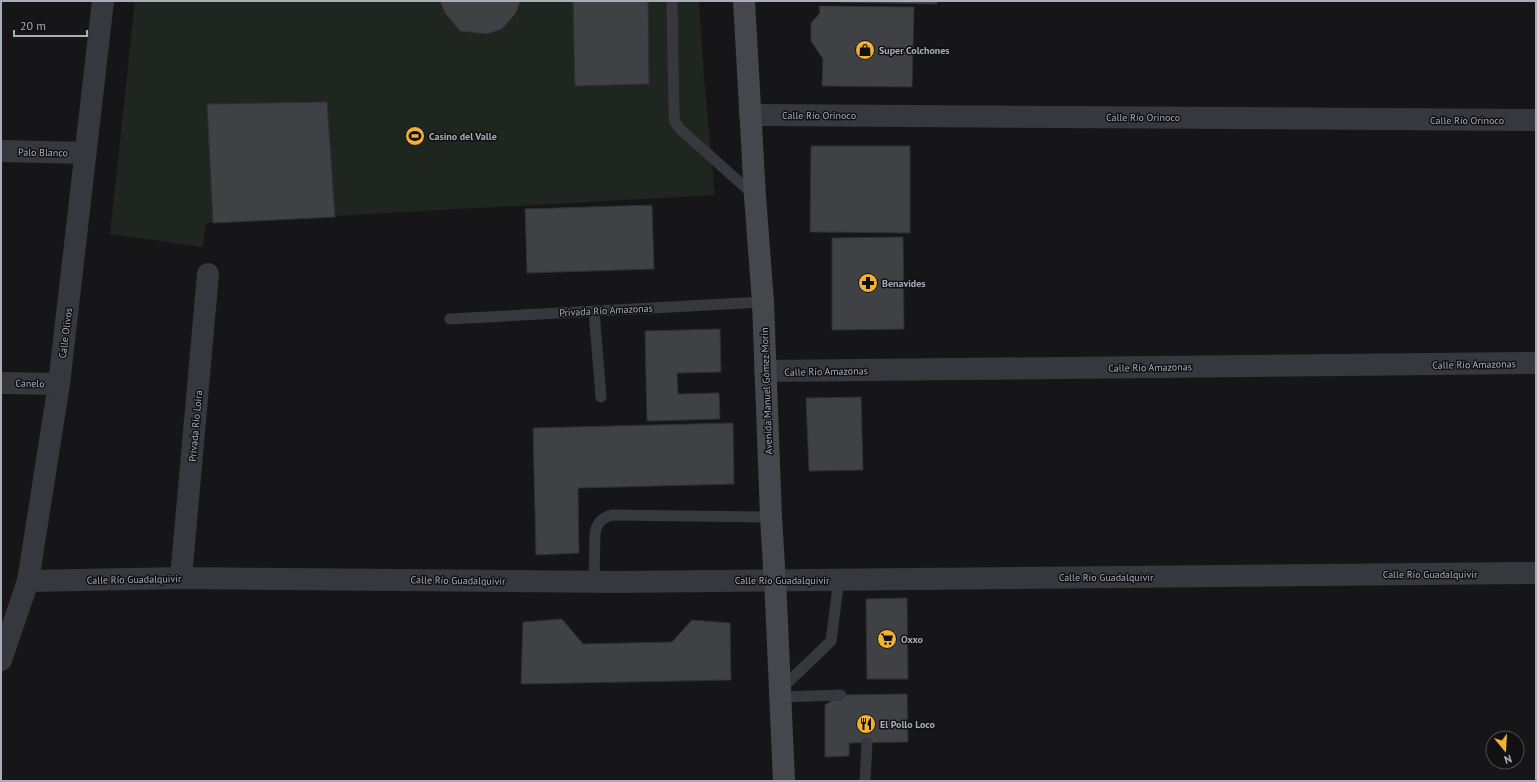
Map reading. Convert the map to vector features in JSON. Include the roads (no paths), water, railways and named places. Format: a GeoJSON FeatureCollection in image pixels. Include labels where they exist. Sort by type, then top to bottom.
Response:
{"type":"FeatureCollection","features":[{"type":"Feature","properties":{"kind":"main road","name":"Avenida Manuel Gómez Morín"},"geometry":{"type":"LineString","coordinates":[[744,1],[755,196],[763,302],[764,371],[784,781]]}},
{"type":"Feature","properties":{"kind":"street","name":"Calle Olivos"},"geometry":{"type":"LineString","coordinates":[[1,660],[28,581],[59,384],[103,1]]}},
{"type":"Feature","properties":{"kind":"street","name":"Calle Río Orinoco"},"geometry":{"type":"LineString","coordinates":[[750,114],[1536,120]]}},
{"type":"Feature","properties":{"kind":"street","name":"Palo Blanco"},"geometry":{"type":"LineString","coordinates":[[1,151],[86,153]]}},
{"type":"Feature","properties":{"kind":"street","name":"Privada Río Loira"},"geometry":{"type":"LineString","coordinates":[[181,578],[208,274]]}},
{"type":"Feature","properties":{"kind":"street","name":"Calle Río Amazonas"},"geometry":{"type":"LineString","coordinates":[[764,371],[1536,363]]}},
{"type":"Feature","properties":{"kind":"street","name":"Canelo"},"geometry":{"type":"LineString","coordinates":[[1,383],[59,384]]}},
{"type":"Feature","properties":{"kind":"street","name":"Calle Río Guadalquivir"},"geometry":{"type":"LineString","coordinates":[[28,581],[181,578],[594,582],[1536,573]]}},
{"type":"Feature","properties":{"kind":"lane"},"geometry":{"type":"LineString","coordinates":[[672,1],[675,122],[680,129],[755,196]]}},
{"type":"Feature","properties":{"kind":"lane","name":"Privada Río Amazonas"},"geometry":{"type":"LineString","coordinates":[[450,318],[763,302]]}},
{"type":"Feature","properties":{"kind":"lane"},"geometry":{"type":"LineString","coordinates":[[594,311],[601,397]]}},
{"type":"Feature","properties":{"kind":"lane"},"geometry":{"type":"LineString","coordinates":[[594,582],[594,533],[596,526],[606,517],[613,515],[771,517]]}},
{"type":"Feature","properties":{"kind":"lane"},"geometry":{"type":"LineString","coordinates":[[780,694],[831,641],[839,579]]}},
{"type":"Feature","properties":{"kind":"lane"},"geometry":{"type":"LineString","coordinates":[[780,694],[840,695]]}},
{"type":"Feature","properties":{"kind":"lane"},"geometry":{"type":"LineString","coordinates":[[865,781],[867,743]]}},
{"type":"Feature","properties":{"kind":"place","name":"Super Colchones"},"geometry":{"type":"Point","coordinates":[865,50]}},
{"type":"Feature","properties":{"kind":"place","name":"Casino del Valle"},"geometry":{"type":"Point","coordinates":[415,136]}},
{"type":"Feature","properties":{"kind":"place","name":"Benavides"},"geometry":{"type":"Point","coordinates":[868,283]}},
{"type":"Feature","properties":{"kind":"place","name":"Oxxo"},"geometry":{"type":"Point","coordinates":[887,639]}},
{"type":"Feature","properties":{"kind":"place","name":"El Pollo Loco"},"geometry":{"type":"Point","coordinates":[866,724]}}]}
